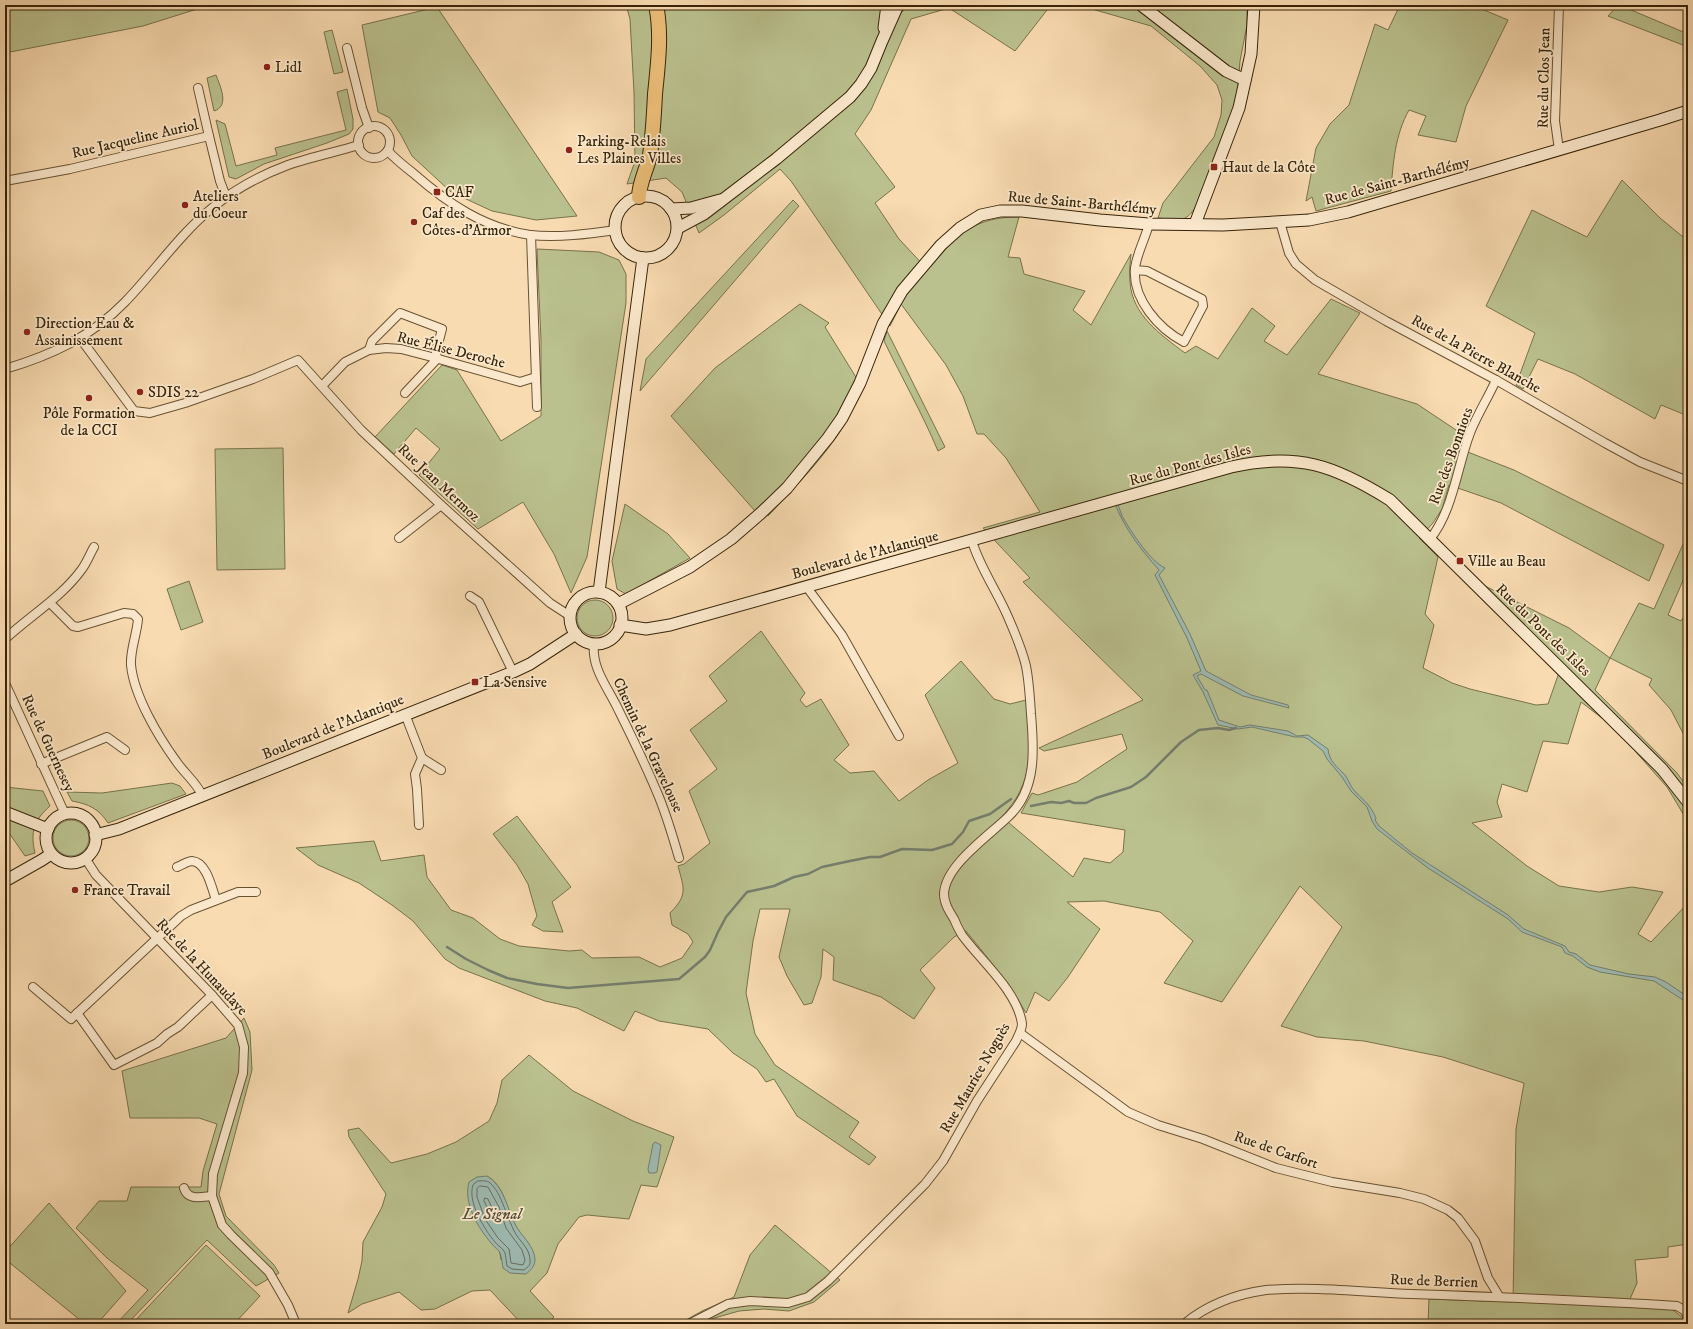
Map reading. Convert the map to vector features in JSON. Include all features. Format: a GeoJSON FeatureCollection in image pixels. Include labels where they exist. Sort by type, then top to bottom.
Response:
{"type":"FeatureCollection","features":[{"type":"Feature","properties":{"kind":"highway"},"geometry":{"type":"LineString","coordinates":[[639,196],[639,190],[650,155],[653,124],[659,46],[656,5]]}},
{"type":"Feature","properties":{"kind":"main road"},"geometry":{"type":"LineString","coordinates":[[882,41],[887,5]]}},
{"type":"Feature","properties":{"kind":"main road"},"geometry":{"type":"LineString","coordinates":[[678,228],[704,214],[776,159],[850,97],[861,84],[871,68],[898,5]]}},
{"type":"Feature","properties":{"kind":"main road"},"geometry":{"type":"LineString","coordinates":[[1141,5],[1220,66],[1245,80]]}},
{"type":"Feature","properties":{"kind":"main road"},"geometry":{"type":"LineString","coordinates":[[1195,224],[1239,108],[1251,54],[1254,5]]}},
{"type":"Feature","properties":{"kind":"main road","name":"Rue de Saint-Barthélémy"},"geometry":{"type":"LineString","coordinates":[[618,604],[690,567],[731,539],[787,488],[828,438],[842,418],[860,383],[883,324],[902,291],[941,245],[960,228],[980,215],[1000,211],[1022,210],[1100,220],[1149,224],[1223,225],[1308,220],[1348,212],[1688,111]]}},
{"type":"Feature","properties":{"kind":"main road"},"geometry":{"type":"LineString","coordinates":[[639,196],[659,198],[667,203],[671,209],[678,228],[674,242],[668,249],[656,256],[643,258],[635,256],[622,246],[616,230],[616,221],[621,209],[631,200],[639,196]]}},
{"type":"Feature","properties":{"kind":"main road"},"geometry":{"type":"LineString","coordinates":[[671,209],[691,208],[713,201],[722,200]]}},
{"type":"Feature","properties":{"kind":"main road"},"geometry":{"type":"LineString","coordinates":[[599,592],[643,258]]}},
{"type":"Feature","properties":{"kind":"main road","name":"Rue du Pont des Isles"},"geometry":{"type":"LineString","coordinates":[[1117,500],[1253,462],[1283,460],[1312,464],[1341,472],[1363,483],[1390,500],[1430,539],[1662,769],[1688,802]]}},
{"type":"Feature","properties":{"kind":"main road","name":"Boulevard de l'Atlantique"},"geometry":{"type":"LineString","coordinates":[[620,625],[646,629],[670,625],[1117,500]]}},
{"type":"Feature","properties":{"kind":"main road"},"geometry":{"type":"LineString","coordinates":[[590,592],[606,594],[618,604],[621,610],[620,625],[617,633],[610,639],[603,642],[587,642],[576,634],[570,623],[572,608],[576,601],[583,595],[590,592]]}},
{"type":"Feature","properties":{"kind":"main road","name":"Boulevard de l'Atlantique"},"geometry":{"type":"LineString","coordinates":[[95,835],[119,829],[513,672],[530,664],[576,634]]}},
{"type":"Feature","properties":{"kind":"main road"},"geometry":{"type":"LineString","coordinates":[[5,812],[48,829]]}},
{"type":"Feature","properties":{"kind":"main road"},"geometry":{"type":"LineString","coordinates":[[65,814],[73,814],[84,818],[93,827],[95,835],[94,848],[85,858],[71,863],[57,859],[51,854],[46,842],[48,829],[58,817],[65,814]]}},
{"type":"Feature","properties":{"kind":"main road"},"geometry":{"type":"LineString","coordinates":[[5,881],[51,854]]}},
{"type":"Feature","properties":{"kind":"street","name":"Rue du Clos Jean"},"geometry":{"type":"LineString","coordinates":[[1559,5],[1555,121],[1559,150]]}},
{"type":"Feature","properties":{"kind":"street"},"geometry":{"type":"LineString","coordinates":[[347,48],[362,108],[369,128]]}},
{"type":"Feature","properties":{"kind":"street"},"geometry":{"type":"LineString","coordinates":[[198,88],[209,136]]}},
{"type":"Feature","properties":{"kind":"street"},"geometry":{"type":"LineString","coordinates":[[369,128],[380,128],[388,135],[390,146],[388,150],[379,157],[369,157],[360,150],[360,136],[369,128]]}},
{"type":"Feature","properties":{"kind":"street","name":"Rue Jacqueline Auriol"},"geometry":{"type":"LineString","coordinates":[[5,181],[70,169],[209,136],[220,181],[226,197]]}},
{"type":"Feature","properties":{"kind":"street"},"geometry":{"type":"LineString","coordinates":[[5,369],[64,348],[106,319],[119,308],[196,222],[226,197],[261,176],[290,164],[359,145]]}},
{"type":"Feature","properties":{"kind":"street"},"geometry":{"type":"LineString","coordinates":[[388,150],[451,204],[468,214],[493,225],[531,235],[572,235],[616,230]]}},
{"type":"Feature","properties":{"kind":"street","name":"Rue de la Pierre Blanche"},"geometry":{"type":"LineString","coordinates":[[1280,222],[1288,253],[1296,264],[1316,280],[1386,321],[1496,380],[1640,462],[1688,481]]}},
{"type":"Feature","properties":{"kind":"street"},"geometry":{"type":"LineString","coordinates":[[1135,270],[1146,271],[1202,299],[1203,306],[1184,342],[1172,336],[1148,311],[1136,282],[1135,270],[1149,224]]}},
{"type":"Feature","properties":{"kind":"street"},"geometry":{"type":"LineString","coordinates":[[531,235],[537,407]]}},
{"type":"Feature","properties":{"kind":"street"},"geometry":{"type":"LineString","coordinates":[[369,350],[372,341],[400,313],[442,329],[436,352],[437,359],[405,394]]}},
{"type":"Feature","properties":{"kind":"street","name":"Rue Jean Mermoz"},"geometry":{"type":"LineString","coordinates":[[80,338],[134,411],[150,413],[185,403],[253,379],[298,360],[361,430],[441,505],[550,603],[570,616]]}},
{"type":"Feature","properties":{"kind":"street","name":"Rue Élise Deroche"},"geometry":{"type":"LineString","coordinates":[[322,386],[345,362],[369,350],[386,348],[401,349],[520,382],[536,377]]}},
{"type":"Feature","properties":{"kind":"street","name":"Rue des Bonniots"},"geometry":{"type":"LineString","coordinates":[[1430,539],[1447,511],[1461,458],[1471,431],[1496,380]]}},
{"type":"Feature","properties":{"kind":"street"},"geometry":{"type":"LineString","coordinates":[[399,538],[441,505]]}},
{"type":"Feature","properties":{"kind":"street","name":"Rue Maurice Noguès"},"geometry":{"type":"LineString","coordinates":[[689,1324],[728,1304],[750,1301],[788,1303],[808,1297],[828,1281],[925,1184],[942,1161],[977,1101],[1020,1033],[1022,1026],[1019,1010],[1002,984],[962,934],[947,907],[944,894],[946,881],[957,865],[1010,815],[1020,801],[1030,780],[1034,760],[1026,666],[1008,616],[976,554],[972,541]]}},
{"type":"Feature","properties":{"kind":"street"},"geometry":{"type":"LineString","coordinates":[[5,639],[22,623],[50,603],[83,568],[94,547]]}},
{"type":"Feature","properties":{"kind":"street"},"geometry":{"type":"LineString","coordinates":[[806,586],[842,635],[899,736]]}},
{"type":"Feature","properties":{"kind":"street"},"geometry":{"type":"LineString","coordinates":[[470,596],[479,602],[513,672]]}},
{"type":"Feature","properties":{"kind":"street"},"geometry":{"type":"LineString","coordinates":[[50,603],[68,622],[78,627],[124,613],[133,614],[138,619],[138,629],[131,659],[131,666],[142,701],[156,730],[176,761],[200,789],[202,795]]}},
{"type":"Feature","properties":{"kind":"street","name":"Chemin de la Gravelouse"},"geometry":{"type":"LineString","coordinates":[[594,643],[594,655],[597,668],[619,710],[659,796],[679,858]]}},
{"type":"Feature","properties":{"kind":"street","name":"Rue de Guernesey"},"geometry":{"type":"LineString","coordinates":[[5,683],[65,814]]}},
{"type":"Feature","properties":{"kind":"street"},"geometry":{"type":"LineString","coordinates":[[405,714],[422,758],[441,770]]}},
{"type":"Feature","properties":{"kind":"street"},"geometry":{"type":"LineString","coordinates":[[41,764],[107,737],[126,750]]}},
{"type":"Feature","properties":{"kind":"street"},"geometry":{"type":"LineString","coordinates":[[419,825],[417,789],[414,774],[422,758]]}},
{"type":"Feature","properties":{"kind":"street","name":"Rue de la Hunaudaye"},"geometry":{"type":"LineString","coordinates":[[85,858],[96,875],[212,995],[238,1026],[242,1036],[244,1061],[243,1073],[213,1174],[212,1196],[222,1225],[231,1236],[269,1272],[296,1324]]}},
{"type":"Feature","properties":{"kind":"street"},"geometry":{"type":"LineString","coordinates":[[177,867],[192,861],[200,864],[204,868],[216,900]]}},
{"type":"Feature","properties":{"kind":"street"},"geometry":{"type":"LineString","coordinates":[[33,987],[71,1019],[181,916],[191,910],[238,892],[256,892]]}},
{"type":"Feature","properties":{"kind":"street"},"geometry":{"type":"LineString","coordinates":[[77,1013],[114,1065],[157,1043],[178,1027],[212,995]]}},
{"type":"Feature","properties":{"kind":"street","name":"Rue de Carfort"},"geometry":{"type":"LineString","coordinates":[[1020,1033],[1128,1112],[1158,1125],[1203,1139],[1283,1170],[1332,1182],[1400,1193],[1424,1199],[1443,1207],[1458,1218],[1467,1228],[1475,1241],[1488,1278],[1499,1296]]}},
{"type":"Feature","properties":{"kind":"street"},"geometry":{"type":"LineString","coordinates":[[184,1188],[186,1193],[192,1197],[212,1196]]}},
{"type":"Feature","properties":{"kind":"street","name":"Rue de Berrien"},"geometry":{"type":"LineString","coordinates":[[1184,1324],[1196,1314],[1217,1303],[1266,1290],[1319,1289],[1499,1296],[1677,1306],[1684,1310],[1688,1316]]}},
{"type":"Feature","properties":{"kind":"green space"},"geometry":{"type":"Polygon","coordinates":[[[5,5],[210,5],[143,26],[5,53],[5,5]]]}},
{"type":"Feature","properties":{"kind":"green space"},"geometry":{"type":"Polygon","coordinates":[[[626,5],[888,5],[901,13],[908,5],[1051,5],[1015,51],[949,8],[911,19],[871,110],[855,134],[895,187],[875,203],[899,239],[927,269],[960,235],[974,226],[995,219],[1019,217],[1008,257],[1020,258],[1024,274],[1085,291],[1073,310],[1091,325],[1131,254],[1130,282],[1132,294],[1136,304],[1149,323],[1185,353],[1196,346],[1218,359],[1252,308],[1275,326],[1264,341],[1287,355],[1331,299],[1360,313],[1318,374],[1417,404],[1465,436],[1460,449],[1514,470],[1664,545],[1649,581],[1501,503],[1449,485],[1442,509],[1433,523],[1419,538],[1438,557],[1425,614],[1434,625],[1423,668],[1452,683],[1470,689],[1536,705],[1548,704],[1562,664],[1481,584],[1569,628],[1610,658],[1595,690],[1677,773],[1688,788],[1688,822],[1667,787],[1635,751],[1611,725],[1581,702],[1568,744],[1543,741],[1527,792],[1502,784],[1497,802],[1502,817],[1472,823],[1527,866],[1559,886],[1599,892],[1632,887],[1663,892],[1638,934],[1651,942],[1688,903],[1688,1244],[1668,1247],[1668,1257],[1635,1260],[1637,1283],[1627,1306],[1672,1309],[1683,1318],[1684,1324],[1428,1324],[1429,1299],[1513,1302],[1516,1129],[1524,1083],[1443,1057],[1364,1041],[1317,1037],[1281,1026],[1342,927],[1300,886],[1222,1002],[1164,983],[1193,941],[1160,912],[1104,901],[1067,902],[1100,929],[1068,977],[1049,1001],[1035,992],[1026,1013],[1008,983],[966,931],[954,937],[920,970],[935,988],[914,1019],[881,997],[833,980],[834,957],[823,949],[821,977],[812,1003],[804,1005],[787,976],[779,957],[790,909],[760,909],[753,941],[746,993],[755,1034],[775,1065],[859,1122],[849,1137],[876,1157],[869,1165],[797,1116],[774,1079],[766,1082],[757,1069],[733,1053],[708,1029],[659,1021],[635,1011],[624,1031],[577,1008],[545,1001],[459,968],[445,959],[413,921],[392,905],[359,883],[318,865],[296,848],[374,841],[381,861],[424,855],[427,877],[451,910],[473,918],[500,939],[519,946],[569,951],[582,950],[592,958],[639,957],[660,967],[682,958],[693,942],[688,934],[672,925],[670,913],[680,901],[683,891],[678,866],[684,864],[710,843],[689,791],[717,769],[690,730],[727,701],[709,676],[761,631],[805,693],[800,700],[806,707],[821,699],[849,745],[834,760],[850,773],[874,771],[899,801],[928,780],[958,763],[925,695],[961,661],[994,699],[1010,704],[1026,700],[1029,734],[1028,767],[1019,793],[1002,817],[1073,877],[1084,858],[1110,863],[1123,852],[1125,830],[1021,813],[1032,793],[1038,795],[1077,782],[1127,749],[1122,734],[1044,751],[1039,748],[1143,700],[1023,582],[1030,578],[983,528],[1040,512],[1006,458],[984,434],[977,434],[963,396],[946,365],[901,304],[890,326],[791,181],[780,169],[724,215],[699,233],[682,192],[666,178],[627,184],[635,161],[634,92],[630,19],[626,5]]]}},
{"type":"Feature","properties":{"kind":"green space"},"geometry":{"type":"Polygon","coordinates":[[[1078,5],[1247,5],[1247,25],[1240,61],[1237,98],[1199,201],[1191,214],[1187,217],[1179,220],[1158,218],[1163,203],[1214,137],[1221,115],[1222,100],[1217,85],[1200,66],[1151,26],[1078,5]]]}},
{"type":"Feature","properties":{"kind":"green space"},"geometry":{"type":"Polygon","coordinates":[[[1400,5],[1472,5],[1508,20],[1466,106],[1456,142],[1418,135],[1426,116],[1409,110],[1398,139],[1391,191],[1316,211],[1312,197],[1306,201],[1316,148],[1330,124],[1349,105],[1375,24],[1388,30],[1400,5]]]}},
{"type":"Feature","properties":{"kind":"green space"},"geometry":{"type":"Polygon","coordinates":[[[1618,5],[1622,5],[1688,34],[1688,47],[1608,16],[1618,5]]]}},
{"type":"Feature","properties":{"kind":"green space"},"geometry":{"type":"Polygon","coordinates":[[[437,7],[577,216],[536,220],[492,211],[451,192],[412,156],[390,118],[378,112],[362,25],[437,7]]]}},
{"type":"Feature","properties":{"kind":"green space"},"geometry":{"type":"Polygon","coordinates":[[[332,30],[343,72],[334,74],[324,32],[332,30]]]}},
{"type":"Feature","properties":{"kind":"green space"},"geometry":{"type":"Polygon","coordinates":[[[216,75],[223,100],[222,105],[214,111],[207,78],[216,75]]]}},
{"type":"Feature","properties":{"kind":"green space"},"geometry":{"type":"Polygon","coordinates":[[[347,89],[353,119],[353,129],[349,134],[264,164],[236,179],[229,177],[216,120],[225,124],[236,166],[277,155],[275,148],[346,130],[337,92],[347,89]]]}},
{"type":"Feature","properties":{"kind":"green space"},"geometry":{"type":"Polygon","coordinates":[[[1622,180],[1660,218],[1688,241],[1688,416],[1661,405],[1655,419],[1575,374],[1538,359],[1523,389],[1516,385],[1535,333],[1486,306],[1532,210],[1587,237],[1622,180]]]}},
{"type":"Feature","properties":{"kind":"green space"},"geometry":{"type":"Polygon","coordinates":[[[793,200],[799,206],[640,391],[646,359],[793,200]]]}},
{"type":"Feature","properties":{"kind":"green space"},"geometry":{"type":"Polygon","coordinates":[[[537,249],[599,252],[619,260],[626,274],[626,303],[587,557],[571,593],[554,554],[523,502],[478,529],[419,475],[440,449],[416,428],[394,454],[375,437],[442,365],[457,370],[501,441],[541,416],[541,340],[537,249]]]}},
{"type":"Feature","properties":{"kind":"green space"},"geometry":{"type":"Polygon","coordinates":[[[800,304],[829,323],[825,327],[862,387],[845,424],[837,437],[809,472],[768,516],[761,506],[755,511],[671,416],[715,368],[800,304]]]}},
{"type":"Feature","properties":{"kind":"green space"},"geometry":{"type":"Polygon","coordinates":[[[887,331],[945,447],[938,451],[919,409],[884,341],[887,331]]]}},
{"type":"Feature","properties":{"kind":"green space"},"geometry":{"type":"Polygon","coordinates":[[[283,448],[285,569],[217,570],[215,449],[283,448]]]}},
{"type":"Feature","properties":{"kind":"green space"},"geometry":{"type":"Polygon","coordinates":[[[625,504],[668,534],[690,558],[626,594],[617,589],[612,561],[625,504]]]}},
{"type":"Feature","properties":{"kind":"green space"},"geometry":{"type":"Polygon","coordinates":[[[1688,533],[1688,569],[1668,615],[1681,621],[1688,610],[1687,741],[1671,710],[1649,685],[1652,679],[1610,658],[1639,603],[1654,609],[1688,533]]]}},
{"type":"Feature","properties":{"kind":"green space"},"geometry":{"type":"Polygon","coordinates":[[[189,581],[203,622],[181,630],[167,589],[189,581]]]}},
{"type":"Feature","properties":{"kind":"green space"},"geometry":{"type":"Polygon","coordinates":[[[599,600],[608,605],[612,611],[612,625],[608,631],[599,636],[591,636],[582,631],[578,625],[577,614],[582,605],[588,601],[599,600]]]}},
{"type":"Feature","properties":{"kind":"green space"},"geometry":{"type":"Polygon","coordinates":[[[172,783],[180,786],[186,794],[108,823],[101,814],[93,808],[72,801],[67,792],[102,793],[172,783]]]}},
{"type":"Feature","properties":{"kind":"green space"},"geometry":{"type":"Polygon","coordinates":[[[5,787],[43,791],[50,806],[40,816],[33,833],[35,853],[25,856],[5,827],[5,787]]]}},
{"type":"Feature","properties":{"kind":"green space"},"geometry":{"type":"Polygon","coordinates":[[[517,816],[571,887],[552,902],[563,932],[543,931],[532,925],[537,916],[528,884],[517,865],[493,834],[517,816]]]}},
{"type":"Feature","properties":{"kind":"green space"},"geometry":{"type":"Polygon","coordinates":[[[71,820],[84,825],[89,838],[84,851],[71,856],[58,851],[53,838],[58,825],[71,820]]]}},
{"type":"Feature","properties":{"kind":"green space"},"geometry":{"type":"Polygon","coordinates":[[[244,1018],[250,1032],[252,1070],[219,1194],[226,1216],[274,1265],[279,1273],[256,1286],[207,1240],[127,1324],[116,1324],[148,1290],[107,1258],[76,1228],[99,1201],[127,1201],[131,1187],[201,1187],[203,1171],[217,1124],[199,1118],[130,1118],[122,1071],[226,1038],[244,1018]]]}},
{"type":"Feature","properties":{"kind":"green space"},"geometry":{"type":"Polygon","coordinates":[[[529,1055],[573,1091],[633,1121],[674,1137],[657,1187],[641,1185],[629,1219],[587,1215],[579,1217],[558,1244],[547,1273],[530,1291],[554,1317],[548,1323],[549,1324],[522,1324],[490,1290],[472,1291],[435,1309],[421,1310],[399,1292],[362,1304],[348,1313],[362,1261],[363,1242],[382,1207],[386,1194],[349,1137],[348,1130],[359,1128],[391,1163],[427,1154],[456,1142],[489,1121],[497,1103],[502,1080],[529,1055]],[[487,1176],[501,1260],[530,1245],[515,1225],[504,1198],[493,1180],[487,1176]]]}},
{"type":"Feature","properties":{"kind":"green space"},"geometry":{"type":"Polygon","coordinates":[[[49,1203],[126,1291],[97,1324],[85,1324],[5,1259],[5,1252],[49,1203]]]}},
{"type":"Feature","properties":{"kind":"green space"},"geometry":{"type":"Polygon","coordinates":[[[775,1225],[840,1280],[814,1302],[789,1311],[764,1309],[739,1311],[704,1321],[700,1324],[679,1324],[702,1311],[734,1297],[750,1255],[775,1225]]]}},
{"type":"Feature","properties":{"kind":"green space"},"geometry":{"type":"Polygon","coordinates":[[[206,1245],[260,1296],[234,1324],[132,1324],[206,1245]]]}},
{"type":"Feature","properties":{"kind":"water"},"geometry":{"type":"Polygon","coordinates":[[[1117,503],[1124,519],[1142,547],[1159,565],[1165,568],[1159,575],[1190,634],[1206,671],[1251,695],[1288,705],[1289,708],[1243,696],[1201,674],[1197,676],[1205,690],[1207,690],[1219,720],[1240,727],[1250,725],[1288,731],[1297,736],[1308,735],[1328,749],[1336,766],[1345,775],[1353,789],[1371,808],[1376,818],[1375,820],[1379,826],[1412,853],[1508,915],[1524,929],[1565,946],[1569,952],[1576,954],[1590,965],[1629,974],[1655,977],[1666,982],[1688,997],[1688,1001],[1683,1000],[1654,981],[1600,972],[1587,967],[1573,956],[1565,953],[1562,947],[1522,932],[1508,919],[1428,868],[1377,829],[1372,821],[1367,807],[1351,791],[1327,759],[1323,751],[1308,739],[1252,727],[1238,729],[1218,725],[1203,692],[1193,675],[1201,671],[1187,638],[1155,575],[1159,570],[1129,531],[1115,504],[1117,503]]]}},
{"type":"Feature","properties":{"kind":"water"},"geometry":{"type":"Polygon","coordinates":[[[655,1142],[661,1145],[657,1172],[649,1173],[648,1169],[653,1144],[655,1142]]]}},
{"type":"Feature","properties":{"kind":"water","name":"Le Signal"},"geometry":{"type":"Polygon","coordinates":[[[487,1176],[493,1180],[501,1191],[515,1224],[530,1245],[534,1254],[534,1264],[526,1274],[510,1273],[503,1268],[499,1252],[482,1231],[473,1215],[468,1198],[469,1182],[477,1177],[487,1176]]]}},
{"type":"Feature","properties":{"kind":"waterway"},"geometry":{"type":"LineString","coordinates":[[1031,806],[1051,802],[1061,803],[1069,801],[1074,803],[1086,803],[1096,798],[1131,787],[1146,777],[1181,742],[1199,730],[1218,728],[1229,730],[1236,728]]}},
{"type":"Feature","properties":{"kind":"waterway"},"geometry":{"type":"LineString","coordinates":[[447,947],[466,959],[507,978],[537,984],[568,988],[679,979],[705,957],[726,917],[747,892],[774,886],[794,877],[808,874],[822,867],[870,857],[880,857],[902,849],[932,850],[952,844],[963,832],[969,821],[990,814],[1011,799]]}},
{"type":"Feature","properties":{"kind":"place","name":"Lidl"},"geometry":{"type":"Point","coordinates":[267,67]}},
{"type":"Feature","properties":{"kind":"place","name":"Parking-Relais Les Plaines Villes"},"geometry":{"type":"Point","coordinates":[569,150]}},
{"type":"Feature","properties":{"kind":"place","name":"Haut de la Côte"},"geometry":{"type":"Point","coordinates":[1214,167]}},
{"type":"Feature","properties":{"kind":"place","name":"CAF"},"geometry":{"type":"Point","coordinates":[437,192]}},
{"type":"Feature","properties":{"kind":"place","name":"Ateliers du Coeur"},"geometry":{"type":"Point","coordinates":[185,205]}},
{"type":"Feature","properties":{"kind":"place","name":"Caf des Côtes-d'Armor"},"geometry":{"type":"Point","coordinates":[414,222]}},
{"type":"Feature","properties":{"kind":"place","name":"Direction Eau & Assainissement"},"geometry":{"type":"Point","coordinates":[27,332]}},
{"type":"Feature","properties":{"kind":"place","name":"SDIS 22"},"geometry":{"type":"Point","coordinates":[140,392]}},
{"type":"Feature","properties":{"kind":"place","name":"Pôle Formation de la CCI"},"geometry":{"type":"Point","coordinates":[89,398]}},
{"type":"Feature","properties":{"kind":"place","name":"Ville au Beau"},"geometry":{"type":"Point","coordinates":[1460,561]}},
{"type":"Feature","properties":{"kind":"place","name":"La Sensive"},"geometry":{"type":"Point","coordinates":[475,682]}},
{"type":"Feature","properties":{"kind":"place","name":"France Travail"},"geometry":{"type":"Point","coordinates":[75,890]}}]}
